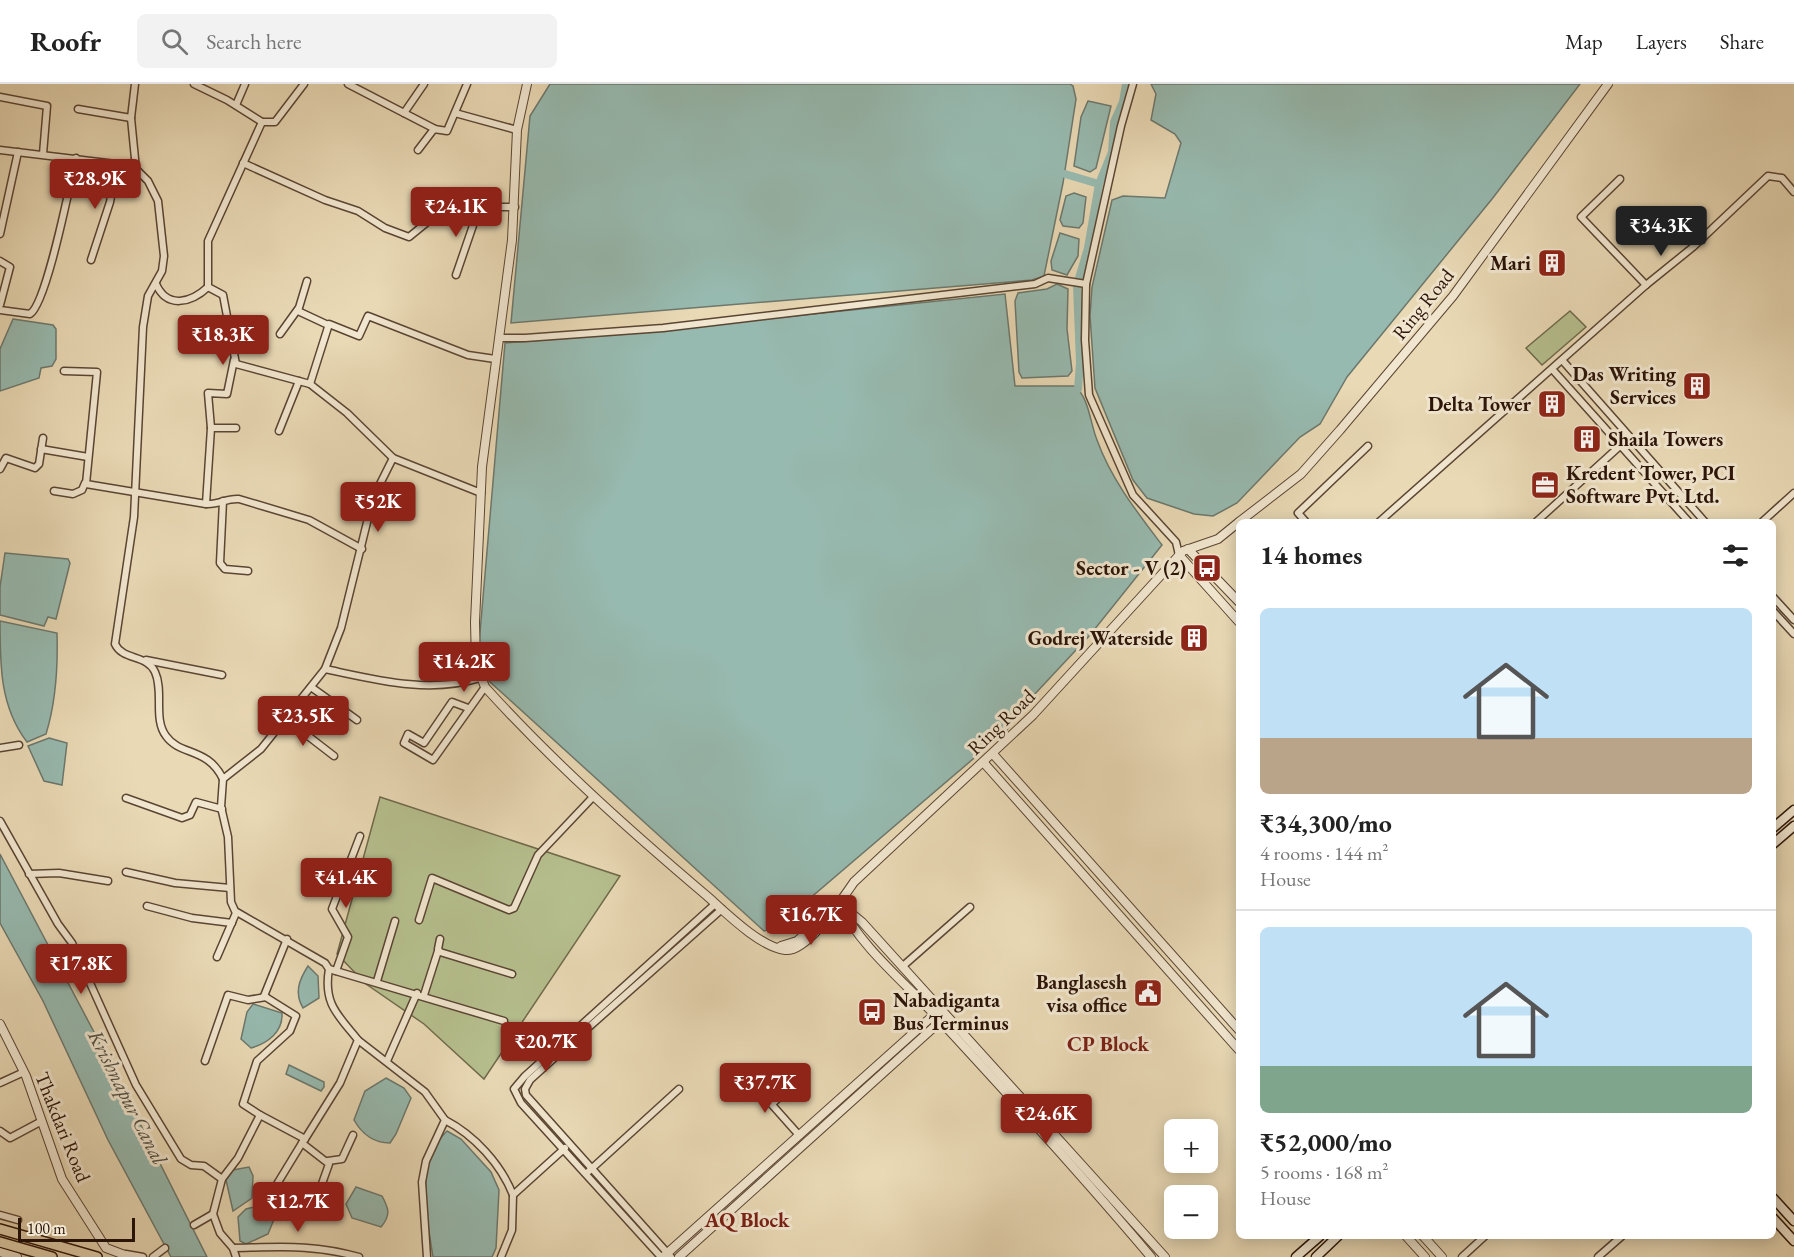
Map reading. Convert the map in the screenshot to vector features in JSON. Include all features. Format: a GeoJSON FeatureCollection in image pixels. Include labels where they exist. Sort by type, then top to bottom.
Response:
{"type":"FeatureCollection","features":[{"type":"Feature","properties":{"kind":"main road"},"geometry":{"type":"LineString","coordinates":[[1776,825],[1794,810]]}},
{"type":"Feature","properties":{"kind":"main road"},"geometry":{"type":"LineString","coordinates":[[1776,841],[1794,826]]}},
{"type":"Feature","properties":{"kind":"main road"},"geometry":{"type":"LineString","coordinates":[[1776,1201],[1794,1221]]}},
{"type":"Feature","properties":{"kind":"main road"},"geometry":{"type":"LineString","coordinates":[[1776,1221],[1794,1241]]}},
{"type":"Feature","properties":{"kind":"main road"},"geometry":{"type":"LineString","coordinates":[[0,1229],[97,1257]]}},
{"type":"Feature","properties":{"kind":"main road"},"geometry":{"type":"LineString","coordinates":[[1296,1257],[1317,1239]]}},
{"type":"Feature","properties":{"kind":"main road"},"geometry":{"type":"LineString","coordinates":[[1316,1257],[1335,1239]]}},
{"type":"Feature","properties":{"kind":"main road"},"geometry":{"type":"LineString","coordinates":[[0,1242],[52,1257]]}},
{"type":"Feature","properties":{"kind":"street"},"geometry":{"type":"LineString","coordinates":[[135,84],[131,118],[135,169]]}},
{"type":"Feature","properties":{"kind":"street"},"geometry":{"type":"LineString","coordinates":[[194,84],[236,105],[262,122],[275,122],[304,84]]}},
{"type":"Feature","properties":{"kind":"street"},"geometry":{"type":"LineString","coordinates":[[236,105],[245,84]]}},
{"type":"Feature","properties":{"kind":"street"},"geometry":{"type":"LineString","coordinates":[[348,84],[435,129],[446,132],[467,84]]}},
{"type":"Feature","properties":{"kind":"street"},"geometry":{"type":"LineString","coordinates":[[404,113],[424,84]]}},
{"type":"Feature","properties":{"kind":"street"},"geometry":{"type":"LineString","coordinates":[[527,84],[517,130],[515,207],[500,338],[495,359],[481,494],[475,622],[476,664],[484,687],[592,798],[719,906]]}},
{"type":"Feature","properties":{"kind":"street"},"geometry":{"type":"LineString","coordinates":[[1133,84],[1120,126],[1084,284],[1089,395],[1133,495],[1176,542],[1188,549],[1236,599]]}},
{"type":"Feature","properties":{"kind":"street","name":"Ring Road"},"geometry":{"type":"LineString","coordinates":[[1243,519],[1301,474],[1453,296],[1608,84]]}},
{"type":"Feature","properties":{"kind":"street"},"geometry":{"type":"LineString","coordinates":[[0,97],[47,106],[43,154]]}},
{"type":"Feature","properties":{"kind":"street"},"geometry":{"type":"LineString","coordinates":[[78,109],[131,118]]}},
{"type":"Feature","properties":{"kind":"street"},"geometry":{"type":"LineString","coordinates":[[455,113],[517,130]]}},
{"type":"Feature","properties":{"kind":"street"},"geometry":{"type":"LineString","coordinates":[[156,284],[161,295],[169,300],[182,302],[200,294],[208,287],[208,241],[262,122]]}},
{"type":"Feature","properties":{"kind":"street"},"geometry":{"type":"LineString","coordinates":[[418,150],[435,129]]}},
{"type":"Feature","properties":{"kind":"street"},"geometry":{"type":"LineString","coordinates":[[0,150],[76,158],[135,169],[148,181],[158,201],[164,256],[156,284],[148,296],[143,327],[136,494],[128,566],[114,639],[121,653],[144,660],[222,675]]}},
{"type":"Feature","properties":{"kind":"street"},"geometry":{"type":"LineString","coordinates":[[0,234],[18,152]]}},
{"type":"Feature","properties":{"kind":"street"},"geometry":{"type":"LineString","coordinates":[[0,310],[30,314],[36,309],[49,269],[76,158]]}},
{"type":"Feature","properties":{"kind":"street"},"geometry":{"type":"LineString","coordinates":[[243,163],[325,200],[358,211],[384,228],[409,237],[436,215],[449,216],[467,207],[515,207]]}},
{"type":"Feature","properties":{"kind":"street"},"geometry":{"type":"LineString","coordinates":[[91,260],[110,202],[117,164]]}},
{"type":"Feature","properties":{"kind":"street"},"geometry":{"type":"LineString","coordinates":[[1382,519],[1646,285],[1693,247],[1768,176],[1782,178],[1794,192]]}},
{"type":"Feature","properties":{"kind":"street"},"geometry":{"type":"LineString","coordinates":[[1620,179],[1581,217],[1646,285]]}},
{"type":"Feature","properties":{"kind":"street"},"geometry":{"type":"LineString","coordinates":[[456,275],[479,208]]}},
{"type":"Feature","properties":{"kind":"street"},"geometry":{"type":"LineString","coordinates":[[0,261],[10,267],[0,305]]}},
{"type":"Feature","properties":{"kind":"street"},"geometry":{"type":"LineString","coordinates":[[500,338],[663,328],[1035,284],[1048,278],[1084,284]]}},
{"type":"Feature","properties":{"kind":"street"},"geometry":{"type":"LineString","coordinates":[[280,334],[298,309],[306,282]]}},
{"type":"Feature","properties":{"kind":"street"},"geometry":{"type":"LineString","coordinates":[[206,504],[211,428],[208,393],[227,394],[234,360],[222,295],[208,287]]}},
{"type":"Feature","properties":{"kind":"street"},"geometry":{"type":"LineString","coordinates":[[298,309],[301,314],[359,336],[366,318],[370,316],[468,355],[495,359]]}},
{"type":"Feature","properties":{"kind":"street"},"geometry":{"type":"LineString","coordinates":[[310,384],[328,325]]}},
{"type":"Feature","properties":{"kind":"street"},"geometry":{"type":"LineString","coordinates":[[234,360],[240,367],[310,384],[347,413],[393,458],[481,494]]}},
{"type":"Feature","properties":{"kind":"street"},"geometry":{"type":"LineString","coordinates":[[1562,360],[1702,519]]}},
{"type":"Feature","properties":{"kind":"street"},"geometry":{"type":"LineString","coordinates":[[1551,369],[1686,519]]}},
{"type":"Feature","properties":{"kind":"street"},"geometry":{"type":"LineString","coordinates":[[54,491],[73,494],[82,490],[85,483],[97,372],[64,371]]}},
{"type":"Feature","properties":{"kind":"street"},"geometry":{"type":"LineString","coordinates":[[279,431],[298,381]]}},
{"type":"Feature","properties":{"kind":"street"},"geometry":{"type":"LineString","coordinates":[[211,428],[236,428]]}},
{"type":"Feature","properties":{"kind":"street"},"geometry":{"type":"LineString","coordinates":[[0,469],[6,458],[35,468],[39,464],[43,438]]}},
{"type":"Feature","properties":{"kind":"street"},"geometry":{"type":"LineString","coordinates":[[1539,519],[1621,445]]}},
{"type":"Feature","properties":{"kind":"street"},"geometry":{"type":"LineString","coordinates":[[1303,519],[1298,513],[1368,446]]}},
{"type":"Feature","properties":{"kind":"street"},"geometry":{"type":"LineString","coordinates":[[41,449],[88,457]]}},
{"type":"Feature","properties":{"kind":"street"},"geometry":{"type":"LineString","coordinates":[[223,779],[261,749],[325,669],[341,628],[374,498],[393,458]]}},
{"type":"Feature","properties":{"kind":"street"},"geometry":{"type":"LineString","coordinates":[[85,483],[136,494],[206,504],[218,504],[228,498],[239,499],[290,513],[362,549]]}},
{"type":"Feature","properties":{"kind":"street"},"geometry":{"type":"LineString","coordinates":[[1765,519],[1794,492]]}},
{"type":"Feature","properties":{"kind":"street"},"geometry":{"type":"LineString","coordinates":[[223,501],[220,563],[225,568],[248,571]]}},
{"type":"Feature","properties":{"kind":"street","name":"Ring Road"},"geometry":{"type":"LineString","coordinates":[[719,906],[746,929],[776,947],[784,950],[803,945],[831,911],[840,904],[854,882],[952,788],[984,763],[1033,715],[1179,555],[1188,549],[1218,539],[1236,524]]}},
{"type":"Feature","properties":{"kind":"street"},"geometry":{"type":"LineString","coordinates":[[1176,542],[1179,555],[1236,619]]}},
{"type":"Feature","properties":{"kind":"street"},"geometry":{"type":"LineString","coordinates":[[1776,600],[1794,620]]}},
{"type":"Feature","properties":{"kind":"street"},"geometry":{"type":"LineString","coordinates":[[1776,614],[1794,634]]}},
{"type":"Feature","properties":{"kind":"street"},"geometry":{"type":"LineString","coordinates":[[144,660],[156,673],[164,733],[176,744],[211,761],[223,779],[222,809],[228,837],[231,902],[236,913],[317,957],[329,969],[421,994],[504,1021]]}},
{"type":"Feature","properties":{"kind":"street"},"geometry":{"type":"LineString","coordinates":[[325,669],[361,677],[431,686],[449,686],[480,678]]}},
{"type":"Feature","properties":{"kind":"street"},"geometry":{"type":"LineString","coordinates":[[311,687],[357,720]]}},
{"type":"Feature","properties":{"kind":"street"},"geometry":{"type":"LineString","coordinates":[[468,708],[452,702],[424,743],[408,734],[404,743],[433,760],[484,687]]}},
{"type":"Feature","properties":{"kind":"street"},"geometry":{"type":"LineString","coordinates":[[286,719],[334,756]]}},
{"type":"Feature","properties":{"kind":"street"},"geometry":{"type":"LineString","coordinates":[[0,748],[19,745]]}},
{"type":"Feature","properties":{"kind":"street"},"geometry":{"type":"LineString","coordinates":[[993,754],[1236,1027]]}},
{"type":"Feature","properties":{"kind":"street"},"geometry":{"type":"LineString","coordinates":[[984,763],[1236,1047]]}},
{"type":"Feature","properties":{"kind":"street"},"geometry":{"type":"LineString","coordinates":[[126,798],[182,818],[190,815],[196,802],[222,809]]}},
{"type":"Feature","properties":{"kind":"street"},"geometry":{"type":"LineString","coordinates":[[419,920],[432,878],[509,910],[514,908],[538,855],[592,798]]}},
{"type":"Feature","properties":{"kind":"street"},"geometry":{"type":"LineString","coordinates":[[0,821],[29,874],[72,943],[136,1085],[181,1159],[190,1165],[204,1166],[222,1179]]}},
{"type":"Feature","properties":{"kind":"street"},"geometry":{"type":"LineString","coordinates":[[1044,832],[1053,823]]}},
{"type":"Feature","properties":{"kind":"street"},"geometry":{"type":"LineString","coordinates":[[336,971],[348,937],[332,909],[360,836]]}},
{"type":"Feature","properties":{"kind":"street"},"geometry":{"type":"LineString","coordinates":[[1087,880],[1097,871]]}},
{"type":"Feature","properties":{"kind":"street"},"geometry":{"type":"LineString","coordinates":[[126,872],[175,883],[230,888]]}},
{"type":"Feature","properties":{"kind":"street"},"geometry":{"type":"LineString","coordinates":[[29,874],[59,873],[108,881]]}},
{"type":"Feature","properties":{"kind":"street"},"geometry":{"type":"LineString","coordinates":[[840,904],[862,922],[903,966],[937,1011]]}},
{"type":"Feature","properties":{"kind":"street"},"geometry":{"type":"LineString","coordinates":[[840,904],[845,916],[869,945],[944,1018],[1166,1257]]}},
{"type":"Feature","properties":{"kind":"street"},"geometry":{"type":"LineString","coordinates":[[147,906],[192,918],[232,923]]}},
{"type":"Feature","properties":{"kind":"street"},"geometry":{"type":"LineString","coordinates":[[666,1256],[592,1168],[526,1095],[526,1084],[719,906]]}},
{"type":"Feature","properties":{"kind":"street"},"geometry":{"type":"LineString","coordinates":[[666,1256],[586,1174],[515,1095],[517,1084],[719,906]]}},
{"type":"Feature","properties":{"kind":"street"},"geometry":{"type":"LineString","coordinates":[[903,966],[970,907]]}},
{"type":"Feature","properties":{"kind":"street"},"geometry":{"type":"LineString","coordinates":[[217,957],[236,913]]}},
{"type":"Feature","properties":{"kind":"street"},"geometry":{"type":"LineString","coordinates":[[377,981],[395,921]]}},
{"type":"Feature","properties":{"kind":"street"},"geometry":{"type":"LineString","coordinates":[[266,997],[269,979],[287,939]]}},
{"type":"Feature","properties":{"kind":"street"},"geometry":{"type":"LineString","coordinates":[[387,1061],[421,994],[438,951],[440,939]]}},
{"type":"Feature","properties":{"kind":"street"},"geometry":{"type":"LineString","coordinates":[[438,951],[512,974]]}},
{"type":"Feature","properties":{"kind":"street"},"geometry":{"type":"LineString","coordinates":[[329,969],[327,981],[330,1005],[358,1041],[425,1092],[445,1120],[461,1129],[495,1162],[506,1178],[513,1195],[512,1230],[501,1257]]}},
{"type":"Feature","properties":{"kind":"street"},"geometry":{"type":"LineString","coordinates":[[206,1061],[230,994],[248,1000],[266,997],[296,1016],[290,1031],[257,1061],[243,1104],[304,1141],[328,1161],[342,1159],[353,1135]]}},
{"type":"Feature","properties":{"kind":"street"},"geometry":{"type":"LineString","coordinates":[[666,1256],[798,1134],[937,1011]]}},
{"type":"Feature","properties":{"kind":"street"},"geometry":{"type":"LineString","coordinates":[[944,1018],[1055,1150],[1148,1254],[1153,1244]]}},
{"type":"Feature","properties":{"kind":"street"},"geometry":{"type":"LineString","coordinates":[[680,1257],[944,1018]]}},
{"type":"Feature","properties":{"kind":"street","name":"Thakdari Road"},"geometry":{"type":"LineString","coordinates":[[0,1023],[24,1072],[62,1179],[104,1245],[130,1257]]}},
{"type":"Feature","properties":{"kind":"street"},"geometry":{"type":"LineString","coordinates":[[277,1184],[340,1083],[358,1041]]}},
{"type":"Feature","properties":{"kind":"street"},"geometry":{"type":"LineString","coordinates":[[0,1083],[24,1072]]}},
{"type":"Feature","properties":{"kind":"street"},"geometry":{"type":"LineString","coordinates":[[749,1079],[798,1134]]}},
{"type":"Feature","properties":{"kind":"street"},"geometry":{"type":"LineString","coordinates":[[772,1104],[789,1088]]}},
{"type":"Feature","properties":{"kind":"street"},"geometry":{"type":"LineString","coordinates":[[586,1174],[680,1089]]}},
{"type":"Feature","properties":{"kind":"street"},"geometry":{"type":"LineString","coordinates":[[236,1257],[233,1248],[220,1233],[213,1214],[222,1179],[238,1158],[260,1115]]}},
{"type":"Feature","properties":{"kind":"street"},"geometry":{"type":"LineString","coordinates":[[427,1257],[422,1182],[426,1161],[445,1120]]}},
{"type":"Feature","properties":{"kind":"street"},"geometry":{"type":"LineString","coordinates":[[0,1131],[10,1138],[40,1122]]}},
{"type":"Feature","properties":{"kind":"street"},"geometry":{"type":"LineString","coordinates":[[513,1195],[570,1144]]}},
{"type":"Feature","properties":{"kind":"street"},"geometry":{"type":"LineString","coordinates":[[1055,1150],[1063,1144]]}},
{"type":"Feature","properties":{"kind":"street"},"geometry":{"type":"LineString","coordinates":[[778,1153],[786,1161]]}},
{"type":"Feature","properties":{"kind":"street"},"geometry":{"type":"LineString","coordinates":[[314,1206],[328,1161]]}},
{"type":"Feature","properties":{"kind":"street"},"geometry":{"type":"LineString","coordinates":[[711,1213],[719,1221]]}},
{"type":"Feature","properties":{"kind":"street"},"geometry":{"type":"LineString","coordinates":[[194,1225],[213,1214]]}},
{"type":"Feature","properties":{"kind":"street"},"geometry":{"type":"LineString","coordinates":[[0,1215],[18,1220]]}},
{"type":"Feature","properties":{"kind":"street"},"geometry":{"type":"LineString","coordinates":[[1409,1239],[1425,1257]]}},
{"type":"Feature","properties":{"kind":"street"},"geometry":{"type":"LineString","coordinates":[[1426,1239],[1442,1257]]}},
{"type":"Feature","properties":{"kind":"street"},"geometry":{"type":"LineString","coordinates":[[1462,1257],[1482,1239]]}},
{"type":"Feature","properties":{"kind":"street"},"geometry":{"type":"LineString","coordinates":[[1598,1257],[1619,1239]]}},
{"type":"Feature","properties":{"kind":"street"},"geometry":{"type":"LineString","coordinates":[[233,1248],[301,1245],[327,1248],[359,1257]]}},
{"type":"Feature","properties":{"kind":"street"},"geometry":{"type":"LineString","coordinates":[[153,1257],[165,1248]]}},
{"type":"Feature","properties":{"kind":"street"},"geometry":{"type":"LineString","coordinates":[[0,1252],[17,1257]]}},
{"type":"Feature","properties":{"kind":"street"},"geometry":{"type":"LineString","coordinates":[[118,1253],[143,1257]]}},
{"type":"Feature","properties":{"kind":"green space"},"geometry":{"type":"Polygon","coordinates":[[[1570,311],[1586,327],[1542,365],[1526,348],[1570,311]]]}},
{"type":"Feature","properties":{"kind":"green space"},"geometry":{"type":"Polygon","coordinates":[[[380,797],[620,876],[484,1079],[424,1024],[366,984],[337,954],[380,797]]]}},
{"type":"Feature","properties":{"kind":"water"},"geometry":{"type":"Polygon","coordinates":[[[550,84],[1070,84],[1073,86],[1076,99],[1063,183],[1044,276],[1032,280],[511,323],[530,116],[550,84]]]}},
{"type":"Feature","properties":{"kind":"water"},"geometry":{"type":"Polygon","coordinates":[[[1151,84],[1580,84],[1492,199],[1347,377],[1320,424],[1300,437],[1237,503],[1213,516],[1194,514],[1147,498],[1133,480],[1095,388],[1090,316],[1092,287],[1112,200],[1123,196],[1165,198],[1181,143],[1175,134],[1151,120],[1156,94],[1151,84]]]}},
{"type":"Feature","properties":{"kind":"water"},"geometry":{"type":"Polygon","coordinates":[[[1088,101],[1111,106],[1096,168],[1090,172],[1074,166],[1081,117],[1088,101]]]}},
{"type":"Feature","properties":{"kind":"water"},"geometry":{"type":"Polygon","coordinates":[[[1074,193],[1086,197],[1083,223],[1079,228],[1063,226],[1060,220],[1066,196],[1074,193]]]}},
{"type":"Feature","properties":{"kind":"water"},"geometry":{"type":"Polygon","coordinates":[[[1060,233],[1079,239],[1078,256],[1067,275],[1052,270],[1051,261],[1060,233]]]}},
{"type":"Feature","properties":{"kind":"water"},"geometry":{"type":"Polygon","coordinates":[[[1057,284],[1068,289],[1067,329],[1072,371],[1068,376],[1022,378],[1019,372],[1015,301],[1018,293],[1047,289],[1057,284]]]}},
{"type":"Feature","properties":{"kind":"water"},"geometry":{"type":"Polygon","coordinates":[[[1005,294],[1015,386],[1074,386],[1079,390],[1110,468],[1125,495],[1162,545],[1090,635],[1019,711],[1007,730],[775,928],[764,931],[489,681],[479,644],[505,343],[621,334],[1005,294]]]}},
{"type":"Feature","properties":{"kind":"water"},"geometry":{"type":"Polygon","coordinates":[[[13,319],[53,325],[56,329],[56,359],[52,366],[41,368],[39,378],[0,391],[0,349],[13,319]]]}},
{"type":"Feature","properties":{"kind":"water"},"geometry":{"type":"Polygon","coordinates":[[[5,553],[68,559],[70,563],[56,619],[48,617],[44,626],[0,615],[0,587],[5,553]]]}},
{"type":"Feature","properties":{"kind":"water"},"geometry":{"type":"Polygon","coordinates":[[[0,621],[57,633],[56,684],[46,734],[27,742],[11,715],[3,685],[0,621]]]}},
{"type":"Feature","properties":{"kind":"water"},"geometry":{"type":"Polygon","coordinates":[[[49,738],[67,743],[62,785],[44,781],[28,746],[49,738]]]}},
{"type":"Feature","properties":{"kind":"water"},"geometry":{"type":"Polygon","coordinates":[[[0,854],[94,1032],[207,1257],[171,1257],[108,1140],[43,1001],[0,923],[0,854]]]}},
{"type":"Feature","properties":{"kind":"water"},"geometry":{"type":"Polygon","coordinates":[[[308,966],[318,976],[319,998],[303,1008],[298,992],[302,976],[308,966]]]}},
{"type":"Feature","properties":{"kind":"water"},"geometry":{"type":"Polygon","coordinates":[[[253,1004],[282,1013],[282,1020],[277,1031],[269,1040],[251,1048],[241,1039],[247,1012],[253,1004]]]}},
{"type":"Feature","properties":{"kind":"water"},"geometry":{"type":"Polygon","coordinates":[[[289,1065],[324,1082],[324,1087],[321,1091],[286,1074],[289,1065]]]}},
{"type":"Feature","properties":{"kind":"water"},"geometry":{"type":"Polygon","coordinates":[[[386,1078],[404,1088],[411,1098],[390,1143],[369,1137],[354,1120],[365,1091],[386,1078]]]}},
{"type":"Feature","properties":{"kind":"water"},"geometry":{"type":"Polygon","coordinates":[[[447,1131],[461,1139],[491,1172],[499,1190],[496,1248],[492,1257],[433,1257],[426,1208],[426,1174],[430,1158],[447,1131]]]}},
{"type":"Feature","properties":{"kind":"water"},"geometry":{"type":"Polygon","coordinates":[[[249,1167],[253,1176],[252,1198],[233,1211],[226,1180],[233,1170],[249,1167]]]}},
{"type":"Feature","properties":{"kind":"water"},"geometry":{"type":"Polygon","coordinates":[[[356,1187],[382,1196],[388,1212],[381,1227],[352,1218],[346,1204],[356,1187]]]}},
{"type":"Feature","properties":{"kind":"water"},"geometry":{"type":"Polygon","coordinates":[[[273,1202],[277,1212],[268,1234],[246,1244],[240,1241],[238,1217],[246,1209],[273,1202]]]}},
{"type":"Feature","properties":{"kind":"waterway"},"geometry":{"type":"LineString","coordinates":[[1065,174],[1099,184],[1112,152],[1114,122],[1123,102],[1126,84]]}},
{"type":"Feature","properties":{"kind":"waterway"},"geometry":{"type":"LineString","coordinates":[[1078,389],[1080,363],[1077,285],[1088,248],[1099,184]]}},
{"type":"Feature","properties":{"kind":"place","name":"Mari"},"geometry":{"type":"Point","coordinates":[1552,263]}},
{"type":"Feature","properties":{"kind":"place","name":"Das Writing Services"},"geometry":{"type":"Point","coordinates":[1697,386]}},
{"type":"Feature","properties":{"kind":"place","name":"Delta Tower"},"geometry":{"type":"Point","coordinates":[1552,404]}},
{"type":"Feature","properties":{"kind":"place","name":"Shaila Towers"},"geometry":{"type":"Point","coordinates":[1587,439]}},
{"type":"Feature","properties":{"kind":"place","name":"Kredent Tower, PCI Software Pvt. Ltd."},"geometry":{"type":"Point","coordinates":[1545,485]}},
{"type":"Feature","properties":{"kind":"place","name":"Sector - V (2)"},"geometry":{"type":"Point","coordinates":[1207,568]}},
{"type":"Feature","properties":{"kind":"place","name":"Godrej Waterside"},"geometry":{"type":"Point","coordinates":[1194,638]}},
{"type":"Feature","properties":{"kind":"place","name":"Banglasesh visa office"},"geometry":{"type":"Point","coordinates":[1148,993]}},
{"type":"Feature","properties":{"kind":"place","name":"Nabadiganta Bus Terminus"},"geometry":{"type":"Point","coordinates":[872,1012]}},
{"type":"Feature","properties":{"kind":"district","name":"CP Block"},"geometry":{"type":"Point","coordinates":[1108,1043]}},
{"type":"Feature","properties":{"kind":"district","name":"AQ Block"},"geometry":{"type":"Point","coordinates":[747,1219]}},
{"type":"Feature","properties":{"kind":"water label","name":"Krishnapur Canal"},"geometry":{"type":"Point","coordinates":[128,1097]}}]}
